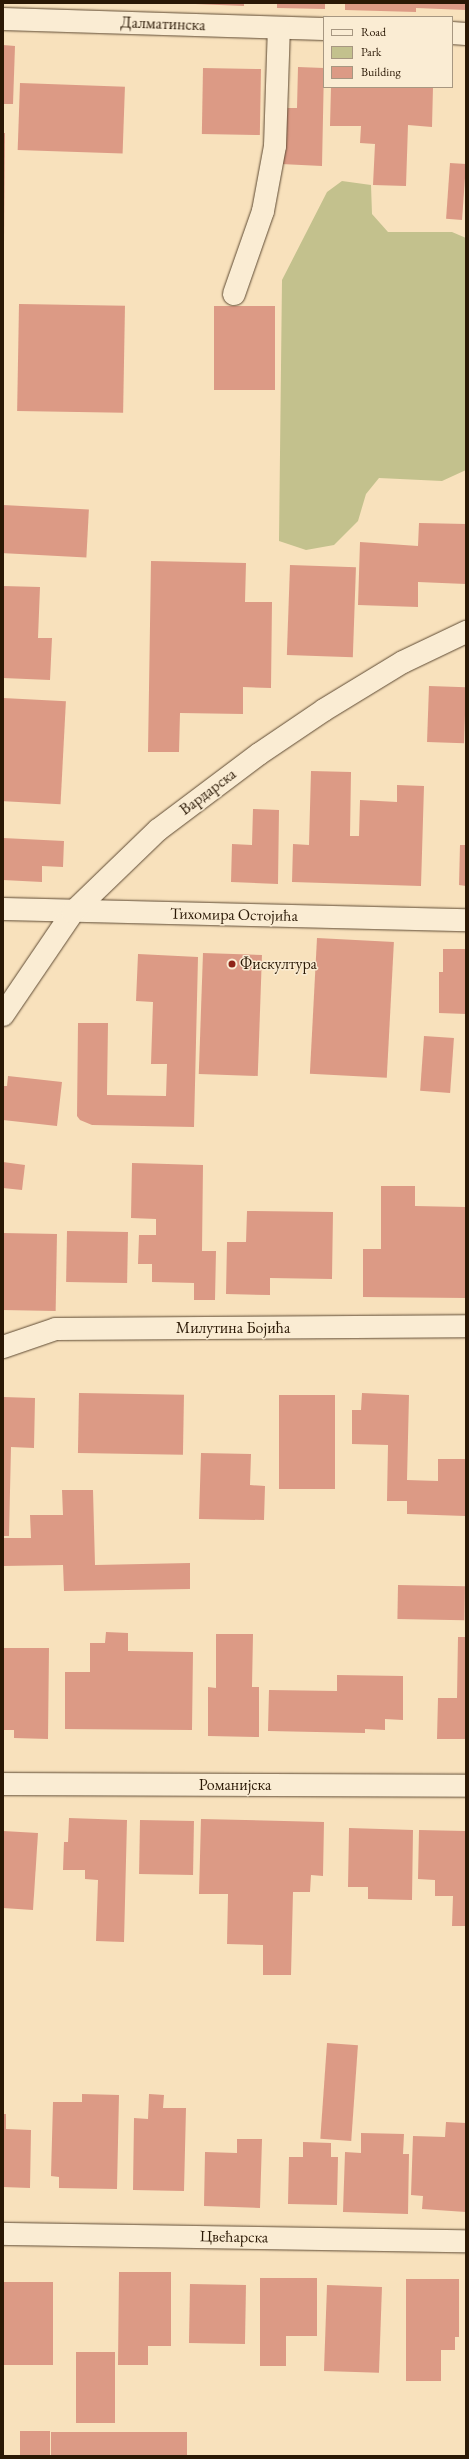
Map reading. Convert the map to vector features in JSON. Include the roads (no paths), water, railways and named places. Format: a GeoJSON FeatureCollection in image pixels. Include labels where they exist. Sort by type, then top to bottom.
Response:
{"type":"FeatureCollection","features":[{"type":"Feature","properties":{"kind":"street","name":"Далматинска"},"geometry":{"type":"LineString","coordinates":[[3,19],[323,29]]}},
{"type":"Feature","properties":{"kind":"street"},"geometry":{"type":"LineString","coordinates":[[234,294],[264,211],[275,146],[279,28]]}},
{"type":"Feature","properties":{"kind":"street"},"geometry":{"type":"LineString","coordinates":[[453,33],[466,34]]}},
{"type":"Feature","properties":{"kind":"street","name":"Вардарска"},"geometry":{"type":"LineString","coordinates":[[3,1015],[73,912],[158,830],[259,754],[324,710],[403,662],[466,632]]}},
{"type":"Feature","properties":{"kind":"street","name":"Тихомира Остојића"},"geometry":{"type":"LineString","coordinates":[[3,909],[73,912],[466,920]]}},
{"type":"Feature","properties":{"kind":"street","name":"Милутина Бојића"},"geometry":{"type":"LineString","coordinates":[[3,1347],[56,1329],[466,1326]]}},
{"type":"Feature","properties":{"kind":"street","name":"Романијска"},"geometry":{"type":"LineString","coordinates":[[3,1784],[466,1786]]}},
{"type":"Feature","properties":{"kind":"street","name":"Цвећарска"},"geometry":{"type":"LineString","coordinates":[[3,2234],[466,2241]]}},
{"type":"Feature","properties":{"kind":"place","name":"Фискултура"},"geometry":{"type":"Point","coordinates":[232,964]}}]}
